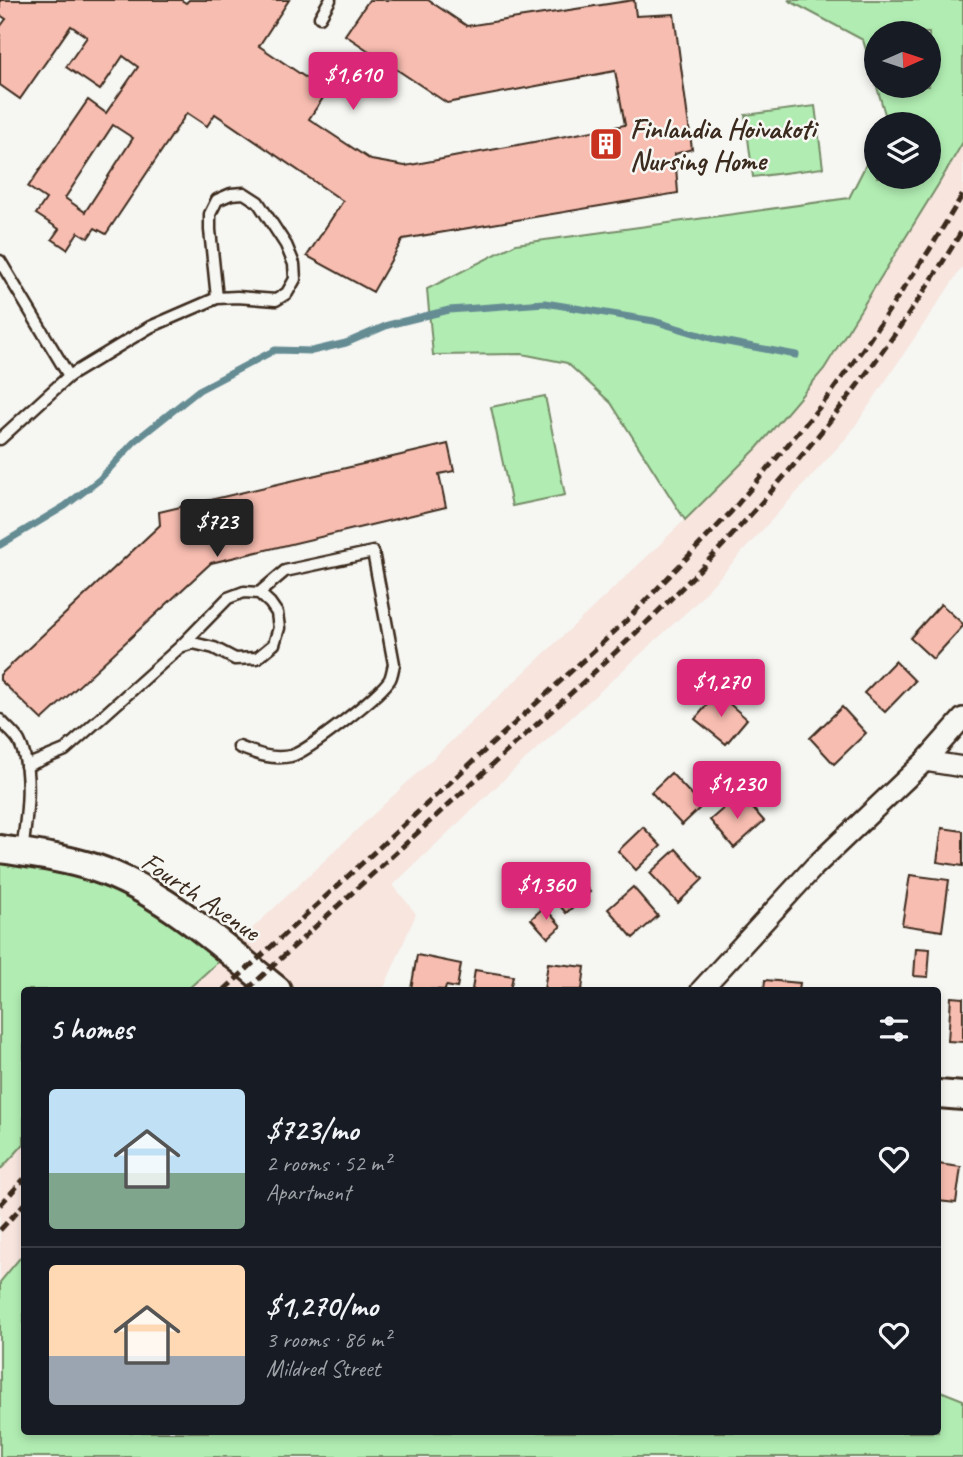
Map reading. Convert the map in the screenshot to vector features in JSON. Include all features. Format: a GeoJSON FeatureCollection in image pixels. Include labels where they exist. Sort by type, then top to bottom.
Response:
{"type":"FeatureCollection","features":[{"type":"Feature","properties":{"kind":"street"},"geometry":{"type":"LineString","coordinates":[[704,987],[814,867],[925,761],[963,718]]}},
{"type":"Feature","properties":{"kind":"street"},"geometry":{"type":"LineString","coordinates":[[925,761],[963,767]]}},
{"type":"Feature","properties":{"kind":"street","name":"Fourth Avenue"},"geometry":{"type":"LineString","coordinates":[[11,851],[96,868],[132,884],[176,911],[273,987]]}},
{"type":"Feature","properties":{"kind":"street"},"geometry":{"type":"LineString","coordinates":[[941,1094],[963,1096]]}},
{"type":"Feature","properties":{"kind":"lane"},"geometry":{"type":"LineString","coordinates":[[320,17],[330,0]]}},
{"type":"Feature","properties":{"kind":"lane"},"geometry":{"type":"LineString","coordinates":[[0,439],[69,376],[150,327],[217,298],[237,296],[276,300],[287,293],[295,279],[294,264],[286,245],[258,202],[244,193],[231,194],[218,200],[210,214],[217,298]]}},
{"type":"Feature","properties":{"kind":"lane"},"geometry":{"type":"LineString","coordinates":[[0,261],[69,376]]}},
{"type":"Feature","properties":{"kind":"lane"},"geometry":{"type":"LineString","coordinates":[[239,747],[260,756],[294,756],[315,744],[380,691],[390,680],[394,664],[373,552],[285,571],[259,593]]}},
{"type":"Feature","properties":{"kind":"lane"},"geometry":{"type":"LineString","coordinates":[[26,766],[65,750],[180,647],[228,598],[244,592],[259,593],[277,613],[279,628],[274,644],[257,658],[235,659],[214,648],[193,643],[180,647]]}},
{"type":"Feature","properties":{"kind":"lane"},"geometry":{"type":"LineString","coordinates":[[0,720],[18,741],[26,766],[28,810],[11,851]]}},
{"type":"Feature","properties":{"kind":"shaded area"},"geometry":{"type":"Polygon","coordinates":[[[963,142],[963,266],[849,435],[693,606],[393,885],[416,914],[384,987],[190,987],[653,551],[757,448],[824,369],[936,189],[941,189],[941,180],[963,142]]]}},
{"type":"Feature","properties":{"kind":"shaded area"},"geometry":{"type":"Polygon","coordinates":[[[21,1147],[21,1257],[0,1282],[0,1170],[21,1147]]]}},
{"type":"Feature","properties":{"kind":"green space"},"geometry":{"type":"Polygon","coordinates":[[[788,0],[963,0],[963,142],[941,180],[941,112],[884,112],[880,98],[942,98],[942,21],[864,21],[864,43],[863,40],[788,0]]]}},
{"type":"Feature","properties":{"kind":"green space"},"geometry":{"type":"Polygon","coordinates":[[[815,106],[823,168],[753,177],[745,115],[815,106]]]}},
{"type":"Feature","properties":{"kind":"green space"},"geometry":{"type":"Polygon","coordinates":[[[864,169],[864,189],[936,189],[824,369],[757,448],[685,520],[611,403],[567,363],[522,354],[433,355],[427,289],[516,244],[849,198],[864,169]]]}},
{"type":"Feature","properties":{"kind":"green space"},"geometry":{"type":"Polygon","coordinates":[[[545,396],[565,495],[512,506],[491,407],[545,396]]]}},
{"type":"Feature","properties":{"kind":"green space"},"geometry":{"type":"Polygon","coordinates":[[[0,847],[67,859],[231,950],[190,987],[21,987],[21,1147],[0,1170],[0,847]]]}},
{"type":"Feature","properties":{"kind":"green space"},"geometry":{"type":"Polygon","coordinates":[[[21,1257],[21,1435],[941,1435],[941,1391],[963,1400],[963,1457],[0,1457],[0,1282],[21,1257]]]}},
{"type":"Feature","properties":{"kind":"building","name":"Finlandia Hoivakoti Nursing Home"},"geometry":{"type":"Polygon","coordinates":[[[0,0],[181,0],[186,3],[189,0],[289,0],[259,46],[327,92],[309,119],[371,160],[405,166],[625,125],[615,71],[447,103],[345,35],[369,0],[428,0],[467,26],[634,0],[636,16],[674,14],[692,149],[675,154],[678,193],[403,239],[373,292],[307,256],[343,201],[215,114],[207,126],[187,113],[106,234],[95,228],[88,238],[78,232],[67,249],[52,239],[59,229],[36,214],[46,199],[28,187],[88,100],[106,113],[138,67],[123,56],[100,90],[66,67],[87,37],[71,26],[20,99],[0,85],[0,27],[6,19],[0,15],[0,0]],[[113,125],[65,198],[85,212],[133,138],[113,125]]]}},
{"type":"Feature","properties":{"kind":"building"},"geometry":{"type":"Polygon","coordinates":[[[448,444],[454,471],[439,474],[446,507],[211,563],[42,720],[0,680],[0,675],[160,525],[159,512],[448,444]]]}},
{"type":"Feature","properties":{"kind":"building"},"geometry":{"type":"Polygon","coordinates":[[[941,604],[963,626],[933,659],[910,638],[941,604]]]}},
{"type":"Feature","properties":{"kind":"building"},"geometry":{"type":"Polygon","coordinates":[[[895,661],[915,681],[885,712],[864,693],[895,661]]]}},
{"type":"Feature","properties":{"kind":"building"},"geometry":{"type":"Polygon","coordinates":[[[717,693],[747,719],[726,744],[695,719],[717,693]]]}},
{"type":"Feature","properties":{"kind":"building"},"geometry":{"type":"Polygon","coordinates":[[[842,707],[866,733],[834,764],[810,738],[842,707]]]}},
{"type":"Feature","properties":{"kind":"building"},"geometry":{"type":"Polygon","coordinates":[[[671,773],[702,806],[682,825],[651,792],[671,773]]]}},
{"type":"Feature","properties":{"kind":"building"},"geometry":{"type":"Polygon","coordinates":[[[740,794],[764,821],[734,848],[710,820],[740,794]]]}},
{"type":"Feature","properties":{"kind":"building"},"geometry":{"type":"Polygon","coordinates":[[[643,827],[661,846],[636,870],[618,851],[643,827]]]}},
{"type":"Feature","properties":{"kind":"building"},"geometry":{"type":"Polygon","coordinates":[[[942,828],[963,831],[963,866],[937,862],[942,828]]]}},
{"type":"Feature","properties":{"kind":"building"},"geometry":{"type":"Polygon","coordinates":[[[676,849],[703,879],[678,903],[650,873],[676,849]]]}},
{"type":"Feature","properties":{"kind":"building"},"geometry":{"type":"Polygon","coordinates":[[[567,865],[590,892],[566,913],[543,886],[567,865]]]}},
{"type":"Feature","properties":{"kind":"building"},"geometry":{"type":"Polygon","coordinates":[[[910,875],[949,880],[942,931],[902,925],[910,875]]]}},
{"type":"Feature","properties":{"kind":"building"},"geometry":{"type":"Polygon","coordinates":[[[633,887],[658,916],[633,938],[608,909],[633,887]]]}},
{"type":"Feature","properties":{"kind":"building"},"geometry":{"type":"Polygon","coordinates":[[[544,907],[561,926],[548,938],[531,919],[544,907]]]}},
{"type":"Feature","properties":{"kind":"building"},"geometry":{"type":"Polygon","coordinates":[[[916,948],[930,949],[928,977],[914,976],[916,948]]]}},
{"type":"Feature","properties":{"kind":"building"},"geometry":{"type":"Polygon","coordinates":[[[417,955],[461,964],[457,987],[411,987],[417,955]]]}},
{"type":"Feature","properties":{"kind":"building"},"geometry":{"type":"Polygon","coordinates":[[[548,963],[585,967],[582,987],[544,987],[548,963]]]}},
{"type":"Feature","properties":{"kind":"building"},"geometry":{"type":"Polygon","coordinates":[[[475,970],[513,976],[511,987],[472,987],[475,970]]]}},
{"type":"Feature","properties":{"kind":"building"},"geometry":{"type":"Polygon","coordinates":[[[765,980],[800,983],[799,987],[764,987],[765,980]]]}},
{"type":"Feature","properties":{"kind":"building"},"geometry":{"type":"Polygon","coordinates":[[[951,997],[963,998],[963,1042],[948,1041],[951,997]]]}},
{"type":"Feature","properties":{"kind":"building"},"geometry":{"type":"Polygon","coordinates":[[[941,1164],[961,1167],[956,1203],[941,1201],[941,1164]]]}},
{"type":"Feature","properties":{"kind":"waterway"},"geometry":{"type":"LineString","coordinates":[[0,545],[65,506],[99,480],[135,441],[199,390],[275,350],[312,351],[346,343],[388,325],[449,310],[545,303],[654,321],[717,340],[796,355]]}},
{"type":"Feature","properties":{"kind":"railway"},"geometry":{"type":"LineString","coordinates":[[227,987],[627,620],[731,512],[828,397],[930,249],[963,194]]}},
{"type":"Feature","properties":{"kind":"railway"},"geometry":{"type":"LineString","coordinates":[[250,987],[622,646],[723,545],[789,471],[881,354],[963,229]]}},
{"type":"Feature","properties":{"kind":"railway"},"geometry":{"type":"LineString","coordinates":[[0,1205],[21,1182]]}},
{"type":"Feature","properties":{"kind":"railway"},"geometry":{"type":"LineString","coordinates":[[0,1230],[21,1207]]}},
{"type":"Feature","properties":{"kind":"place","name":"Finlandia Hoivakoti Nursing Home"},"geometry":{"type":"Point","coordinates":[606,144]}}]}
